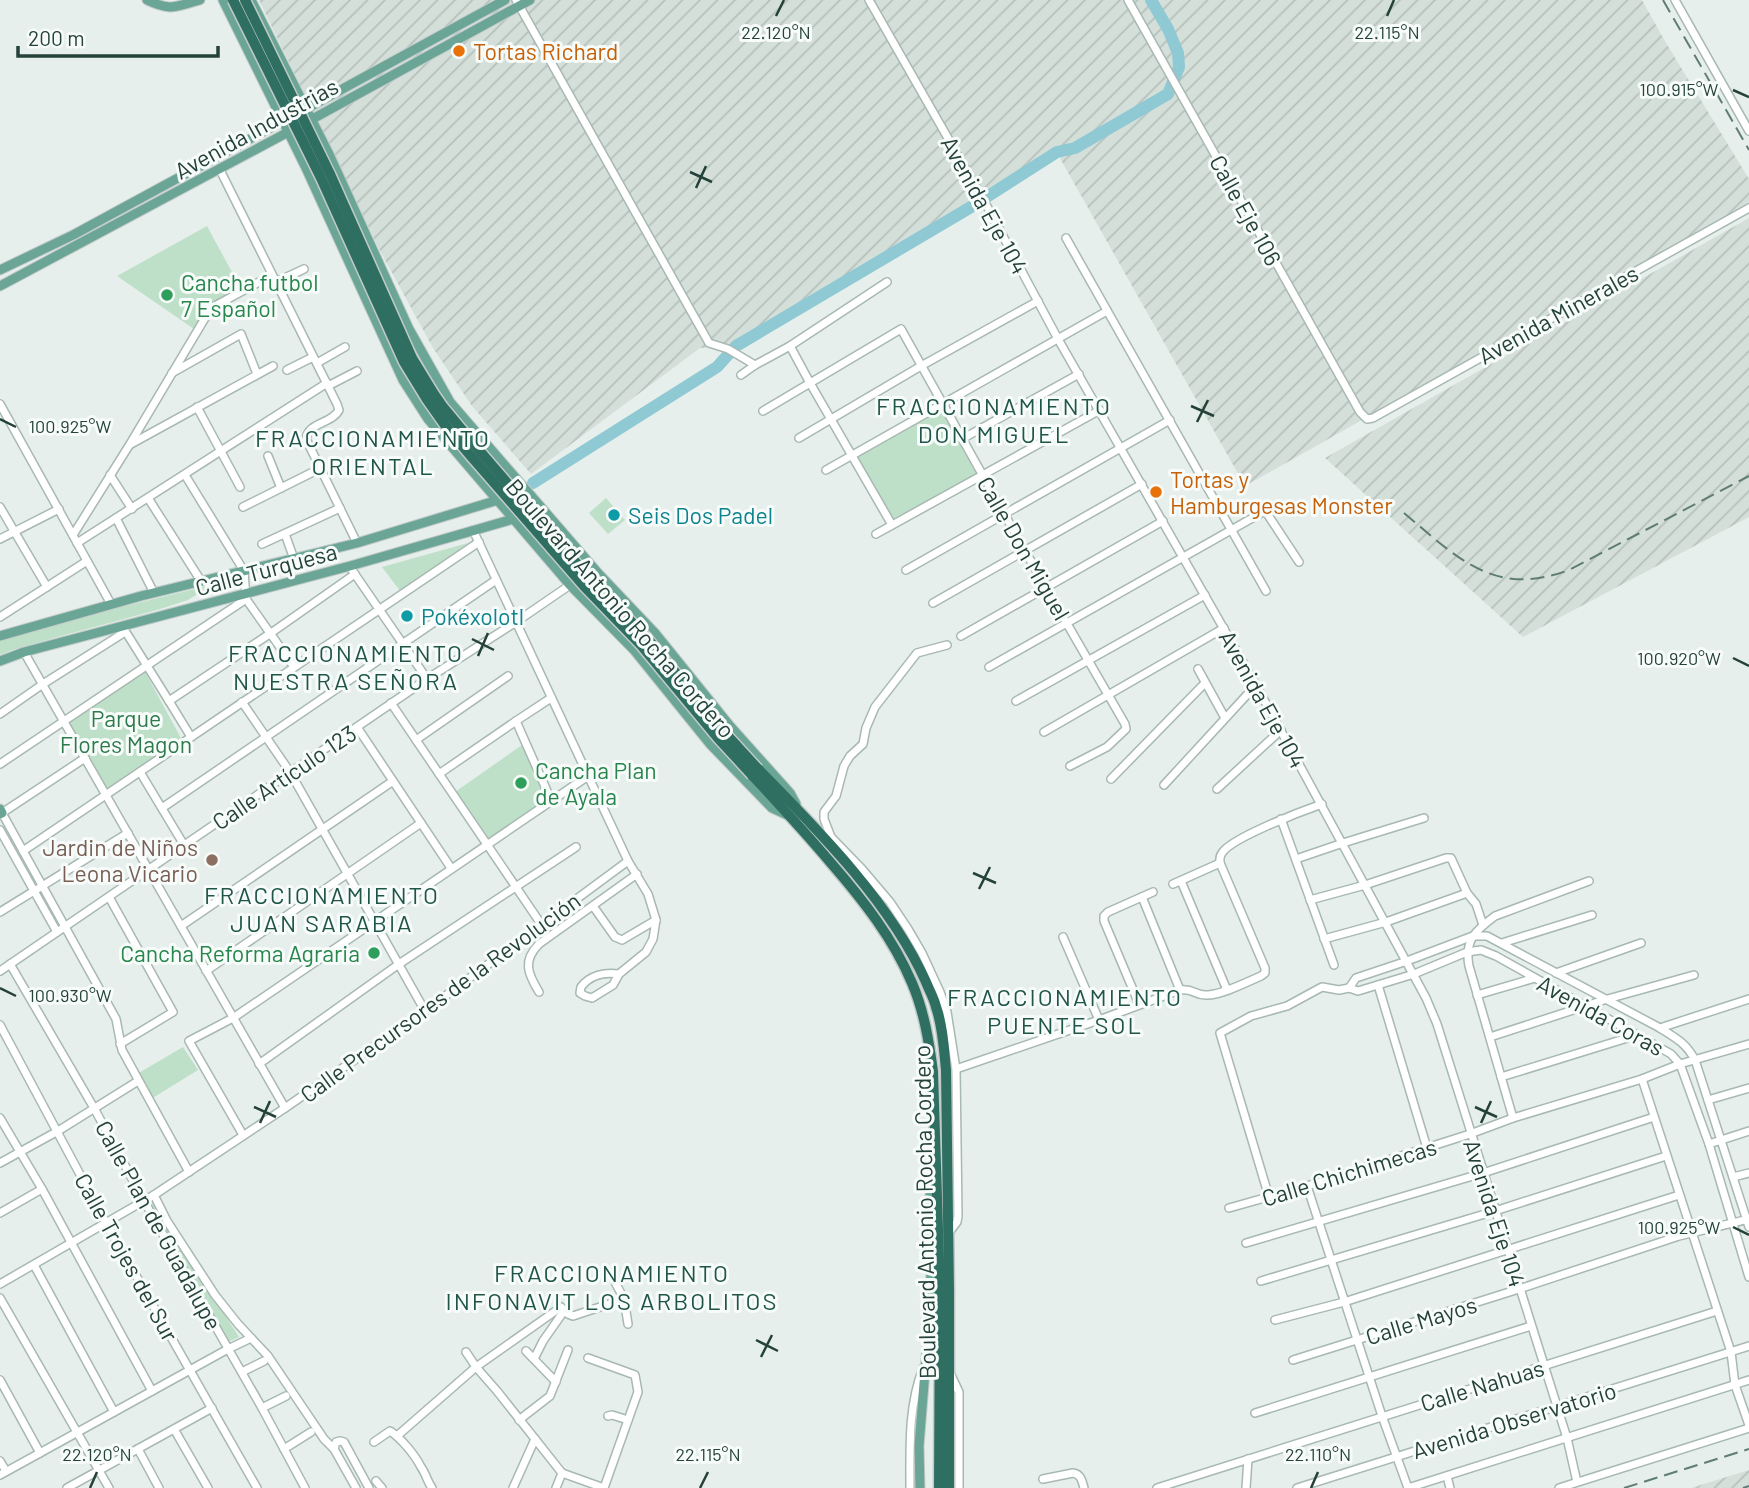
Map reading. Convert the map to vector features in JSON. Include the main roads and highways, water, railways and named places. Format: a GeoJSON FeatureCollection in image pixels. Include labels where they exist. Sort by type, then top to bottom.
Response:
{"type":"FeatureCollection","features":[{"type":"Feature","properties":{"kind":"highway","name":"Boulevard Antonio Rocha Cordero"},"geometry":{"type":"LineString","coordinates":[[233,0],[321,178],[404,362],[426,398],[470,455],[584,586],[641,645],[718,738],[797,816],[866,903],[901,957],[922,1011],[933,1072],[944,1425],[949,1488]]}},
{"type":"Feature","properties":{"kind":"highway","name":"Boulevard Antonio Rocha Cordero"},"geometry":{"type":"LineString","coordinates":[[244,0],[330,174],[412,358],[434,394],[591,580],[647,638],[755,772]]}},
{"type":"Feature","properties":{"kind":"highway","name":"Boulevard Antonio Rocha Cordero"},"geometry":{"type":"LineString","coordinates":[[797,816],[829,839],[903,938],[937,1007],[946,1070],[948,1235],[948,1367],[939,1488]]}},
{"type":"Feature","properties":{"kind":"main road"},"geometry":{"type":"LineString","coordinates":[[147,0],[163,7],[178,7],[200,0]]}},
{"type":"Feature","properties":{"kind":"main road"},"geometry":{"type":"LineString","coordinates":[[214,0],[219,2],[234,22]]}},
{"type":"Feature","properties":{"kind":"main road","name":"Boulevard Antonio Rocha Cordero"},"geometry":{"type":"LineString","coordinates":[[223,0],[297,149],[403,380],[432,425],[570,585],[634,650],[719,753],[772,808],[797,816]]}},
{"type":"Feature","properties":{"kind":"main road","name":"Boulevard Antonio Rocha Cordero"},"geometry":{"type":"LineString","coordinates":[[251,0],[329,153],[421,353],[450,402],[597,573],[655,633],[730,726],[790,793],[797,816]]}},
{"type":"Feature","properties":{"kind":"main road","name":"Avenida Industrias"},"geometry":{"type":"LineString","coordinates":[[5,268],[73,235],[505,0]]}},
{"type":"Feature","properties":{"kind":"main road","name":"Avenida Industrias"},"geometry":{"type":"LineString","coordinates":[[0,286],[312,120],[518,3],[530,0]]}},
{"type":"Feature","properties":{"kind":"main road"},"geometry":{"type":"LineString","coordinates":[[294,85],[309,97],[332,95]]}},
{"type":"Feature","properties":{"kind":"main road"},"geometry":{"type":"LineString","coordinates":[[271,99],[281,104],[289,102],[295,96],[294,85]]}},
{"type":"Feature","properties":{"kind":"main road"},"geometry":{"type":"LineString","coordinates":[[262,133],[274,119],[271,99]]}},
{"type":"Feature","properties":{"kind":"main road"},"geometry":{"type":"LineString","coordinates":[[321,137],[320,124],[331,109]]}},
{"type":"Feature","properties":{"kind":"main road"},"geometry":{"type":"LineString","coordinates":[[272,141],[297,149]]}},
{"type":"Feature","properties":{"kind":"main road"},"geometry":{"type":"LineString","coordinates":[[305,166],[303,156],[308,147],[319,146],[329,153]]}},
{"type":"Feature","properties":{"kind":"main road"},"geometry":{"type":"LineString","coordinates":[[73,235],[78,245]]}},
{"type":"Feature","properties":{"kind":"main road"},"geometry":{"type":"LineString","coordinates":[[5,268],[14,279]]}},
{"type":"Feature","properties":{"kind":"main road"},"geometry":{"type":"LineString","coordinates":[[479,478],[489,482],[497,479],[502,471],[499,460]]}},
{"type":"Feature","properties":{"kind":"main road","name":"Calle Turquesa"},"geometry":{"type":"LineString","coordinates":[[0,636],[111,604],[357,543],[498,499],[518,483]]}},
{"type":"Feature","properties":{"kind":"main road","name":"Calle Turquesa"},"geometry":{"type":"LineString","coordinates":[[0,661],[24,652],[352,570],[473,530],[515,520],[536,503]]}},
{"type":"Feature","properties":{"kind":"main road"},"geometry":{"type":"LineString","coordinates":[[536,545],[532,537],[537,525],[548,522],[556,526]]}},
{"type":"Feature","properties":{"kind":"main road"},"geometry":{"type":"LineString","coordinates":[[920,1488],[919,1446],[931,1296],[930,1185],[935,1171]]}},
{"type":"Feature","properties":{"kind":"waterway"},"geometry":{"type":"LineString","coordinates":[[533,483],[717,367],[736,346],[971,207],[1057,152],[1075,148],[1168,94],[1179,67],[1178,53],[1151,0]]}},
{"type":"Feature","properties":{"kind":"railway"},"geometry":{"type":"LineString","coordinates":[[1663,0],[1749,150]]}},
{"type":"Feature","properties":{"kind":"railway"},"geometry":{"type":"LineString","coordinates":[[1404,513],[1442,545],[1479,569],[1498,576],[1519,579],[1543,577],[1569,570],[1749,476]]}},
{"type":"Feature","properties":{"kind":"railway"},"geometry":{"type":"LineString","coordinates":[[1624,1488],[1749,1449]]}},
{"type":"Feature","properties":{"kind":"railway"},"geometry":{"type":"LineString","coordinates":[[1743,1488],[1749,1486]]}},
{"type":"Feature","properties":{"kind":"place","name":"Tortas Richard"},"geometry":{"type":"Point","coordinates":[459,51]}},
{"type":"Feature","properties":{"kind":"place","name":"Cancha futbol 7 Español"},"geometry":{"type":"Point","coordinates":[167,295]}},
{"type":"Feature","properties":{"kind":"place","name":"Tortas y Hamburgesas Monster"},"geometry":{"type":"Point","coordinates":[1156,492]}},
{"type":"Feature","properties":{"kind":"place","name":"Seis Dos Padel"},"geometry":{"type":"Point","coordinates":[614,515]}},
{"type":"Feature","properties":{"kind":"place","name":"Pokéxolotl"},"geometry":{"type":"Point","coordinates":[407,616]}},
{"type":"Feature","properties":{"kind":"place","name":"Cancha Plan de Ayala"},"geometry":{"type":"Point","coordinates":[521,783]}},
{"type":"Feature","properties":{"kind":"place","name":"Jardin de Niños Leona Vicario"},"geometry":{"type":"Point","coordinates":[212,860]}},
{"type":"Feature","properties":{"kind":"place","name":"Cancha Reforma Agraria"},"geometry":{"type":"Point","coordinates":[374,953]}},
{"type":"Feature","properties":{"kind":"district","name":"FRACCIONAMIENTO DON MIGUEL"},"geometry":{"type":"Point","coordinates":[994,419]}},
{"type":"Feature","properties":{"kind":"district","name":"FRACCIONAMIENTO ORIENTAL"},"geometry":{"type":"Point","coordinates":[373,451]}},
{"type":"Feature","properties":{"kind":"district","name":"FRACCIONAMIENTO NUESTRA SEÑORA"},"geometry":{"type":"Point","coordinates":[346,666]}},
{"type":"Feature","properties":{"kind":"district","name":"FRACCIONAMIENTO JUAN SARABIA"},"geometry":{"type":"Point","coordinates":[322,908]}},
{"type":"Feature","properties":{"kind":"district","name":"FRACCIONAMIENTO PUENTE SOL"},"geometry":{"type":"Point","coordinates":[1065,1010]}},
{"type":"Feature","properties":{"kind":"district","name":"FRACCIONAMIENTO INFONAVIT LOS ARBOLITOS"},"geometry":{"type":"Point","coordinates":[612,1286]}},
{"type":"Feature","properties":{"kind":"park label","name":"Parque Flores Magon"},"geometry":{"type":"Point","coordinates":[126,731]}}]}
